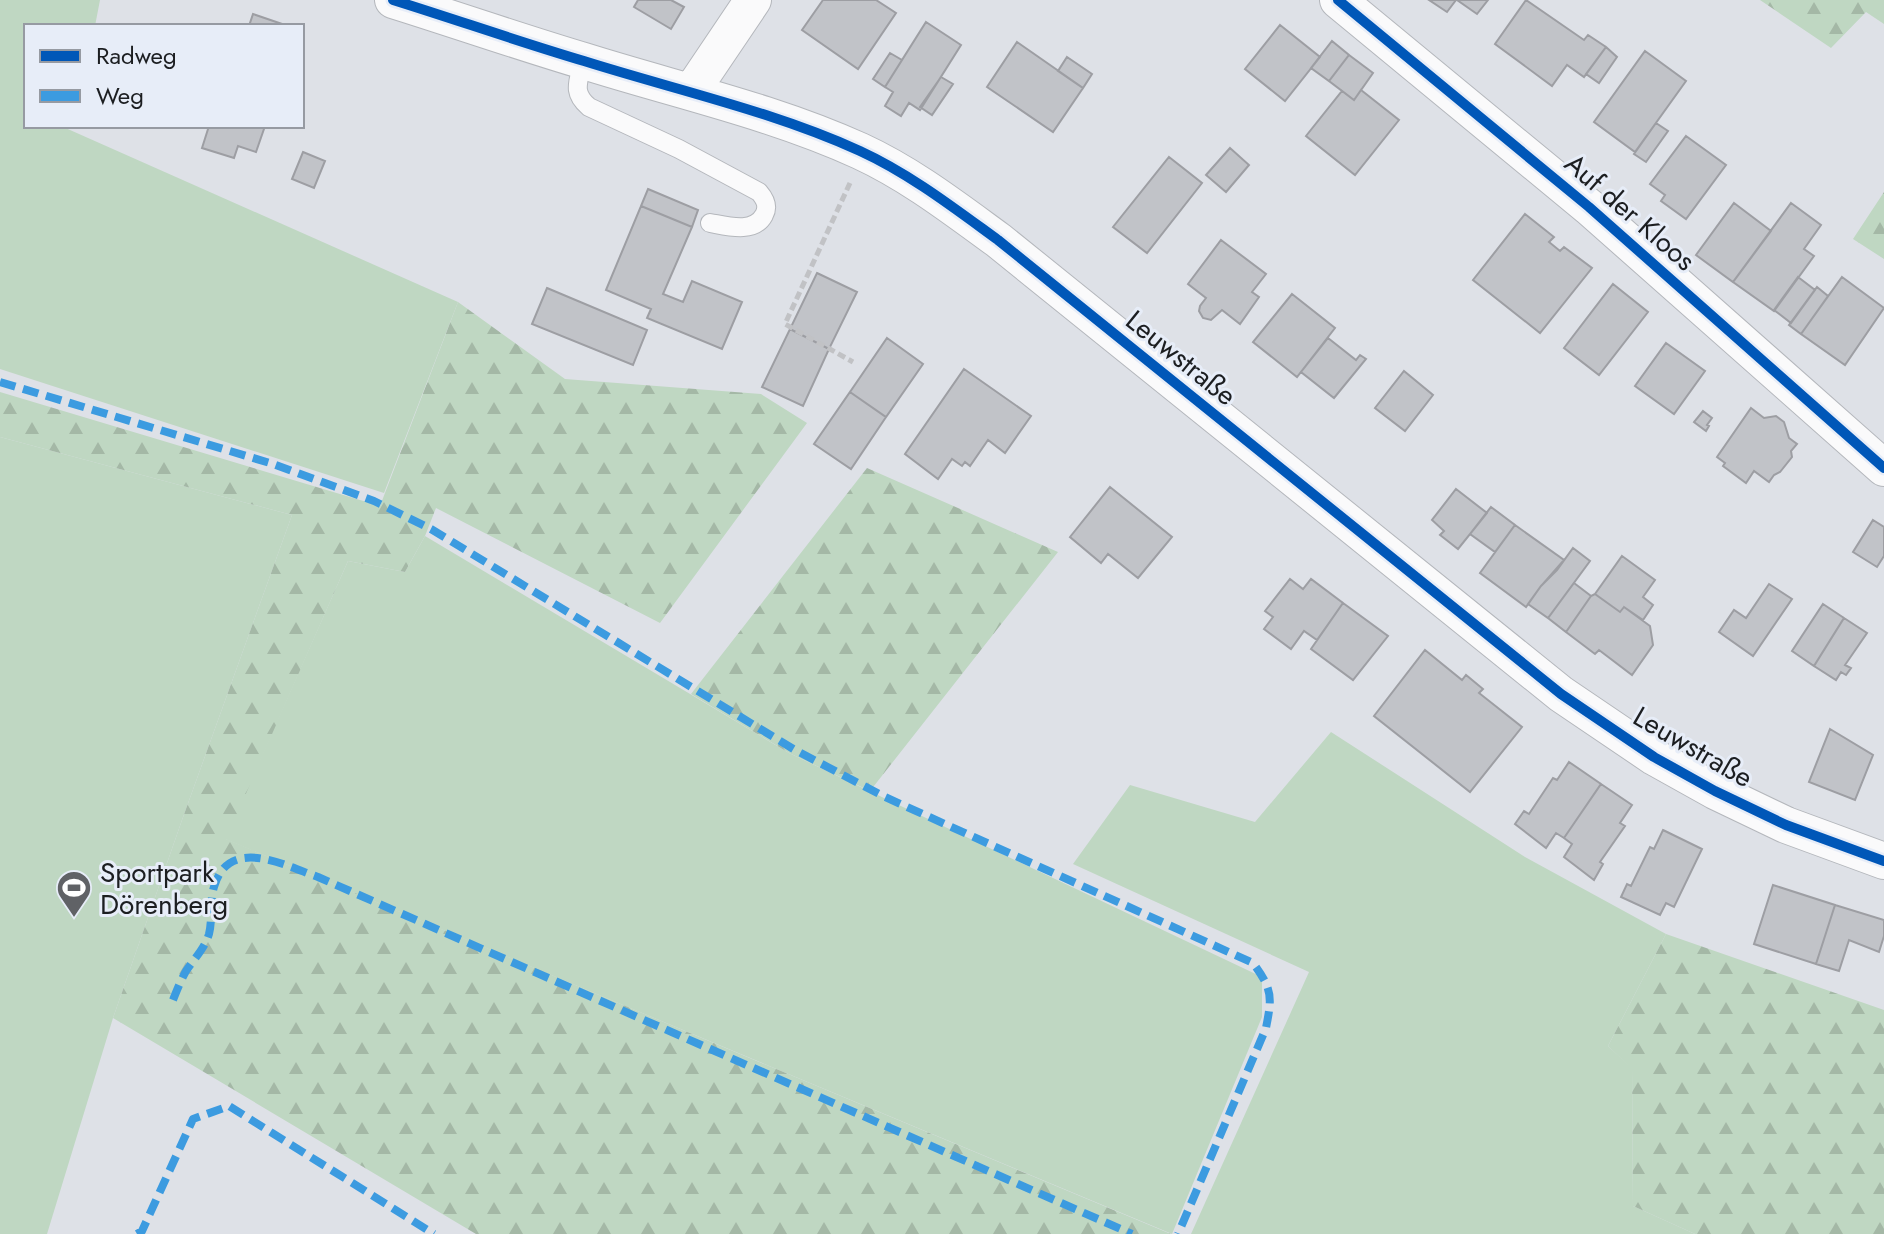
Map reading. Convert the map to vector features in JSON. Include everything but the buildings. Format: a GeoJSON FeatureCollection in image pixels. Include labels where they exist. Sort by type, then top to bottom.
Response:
{"type":"FeatureCollection","features":[{"type":"Feature","properties":{"kind":"street","name":"Leuwstraße"},"geometry":{"type":"LineString","coordinates":[[393,0],[797,125],[863,153],[900,173],[998,240],[1561,694],[1654,757],[1715,791],[1786,825],[1884,861]]}},
{"type":"Feature","properties":{"kind":"street"},"geometry":{"type":"LineString","coordinates":[[691,92],[753,0]]}},
{"type":"Feature","properties":{"kind":"street","name":"Auf der Kloos"},"geometry":{"type":"LineString","coordinates":[[1338,0],[1589,207],[1884,468]]}},
{"type":"Feature","properties":{"kind":"lane"},"geometry":{"type":"LineString","coordinates":[[583,61],[577,90],[579,99],[589,107],[679,149],[759,192],[765,200],[766,210],[752,226],[735,228],[710,223]]}},
{"type":"Feature","properties":{"kind":"path"},"geometry":{"type":"LineString","coordinates":[[845,197],[785,324],[853,362]]}},
{"type":"Feature","properties":{"kind":"green space"},"geometry":{"type":"Polygon","coordinates":[[[0,0],[100,0],[95,24],[24,24],[24,128],[66,128],[458,302],[384,493],[0,369],[0,0]]]}},
{"type":"Feature","properties":{"kind":"green space"},"geometry":{"type":"Polygon","coordinates":[[[1760,0],[1884,0],[1884,24],[1866,12],[1831,48],[1760,0]]]}},
{"type":"Feature","properties":{"kind":"green space"},"geometry":{"type":"Polygon","coordinates":[[[1884,192],[1884,259],[1853,239],[1884,192]]]}},
{"type":"Feature","properties":{"kind":"green space"},"geometry":{"type":"Polygon","coordinates":[[[458,302],[565,379],[761,394],[807,423],[660,623],[436,508],[405,572],[348,561],[226,839],[1171,1234],[476,1234],[113,1018],[292,515],[0,437],[0,392],[380,506],[458,302]]]}},
{"type":"Feature","properties":{"kind":"green space","name":"Sportpark Dörenberg"},"geometry":{"type":"Polygon","coordinates":[[[0,437],[292,515],[113,1018],[47,1234],[0,1234],[0,437]]]}},
{"type":"Feature","properties":{"kind":"green space"},"geometry":{"type":"Polygon","coordinates":[[[867,468],[1058,552],[870,791],[789,753],[691,694],[867,468]]]}},
{"type":"Feature","properties":{"kind":"green space"},"geometry":{"type":"Polygon","coordinates":[[[425,536],[789,753],[1262,977],[1262,1017],[1172,1234],[225,839],[348,561],[405,572],[425,536]]]}},
{"type":"Feature","properties":{"kind":"green space"},"geometry":{"type":"Polygon","coordinates":[[[1331,732],[1525,857],[1666,934],[1608,1046],[1632,1068],[1633,1206],[1695,1234],[1191,1234],[1309,972],[1073,864],[1130,785],[1255,822],[1331,732]]]}},
{"type":"Feature","properties":{"kind":"green space"},"geometry":{"type":"Polygon","coordinates":[[[1666,934],[1884,1010],[1884,1234],[1695,1234],[1633,1206],[1632,1069],[1608,1046],[1666,934]]]}},
{"type":"Feature","properties":{"kind":"marked path"},"geometry":{"type":"LineString","coordinates":[[0,382],[270,463],[374,501],[431,529],[795,750],[885,797],[1253,963],[1269,994],[1266,1028],[1178,1234]]}},
{"type":"Feature","properties":{"kind":"marked path"},"geometry":{"type":"LineString","coordinates":[[173,1000],[186,971],[207,939],[213,890],[223,869],[233,861],[260,858],[318,877],[1132,1234]]}},
{"type":"Feature","properties":{"kind":"marked path"},"geometry":{"type":"LineString","coordinates":[[137,1234],[142,1231],[193,1119],[229,1106],[434,1234]]}},
{"type":"Feature","properties":{"kind":"cycle path"},"geometry":{"type":"LineString","coordinates":[[393,0],[793,124],[860,151],[896,170],[998,240],[1561,694],[1654,757],[1715,791],[1786,825],[1884,861]]}},
{"type":"Feature","properties":{"kind":"cycle path"},"geometry":{"type":"LineString","coordinates":[[1338,0],[1589,207],[1884,468]]}},
{"type":"Feature","properties":{"kind":"place","name":"Sportpark Dörenberg"},"geometry":{"type":"Point","coordinates":[74,919]}}]}
